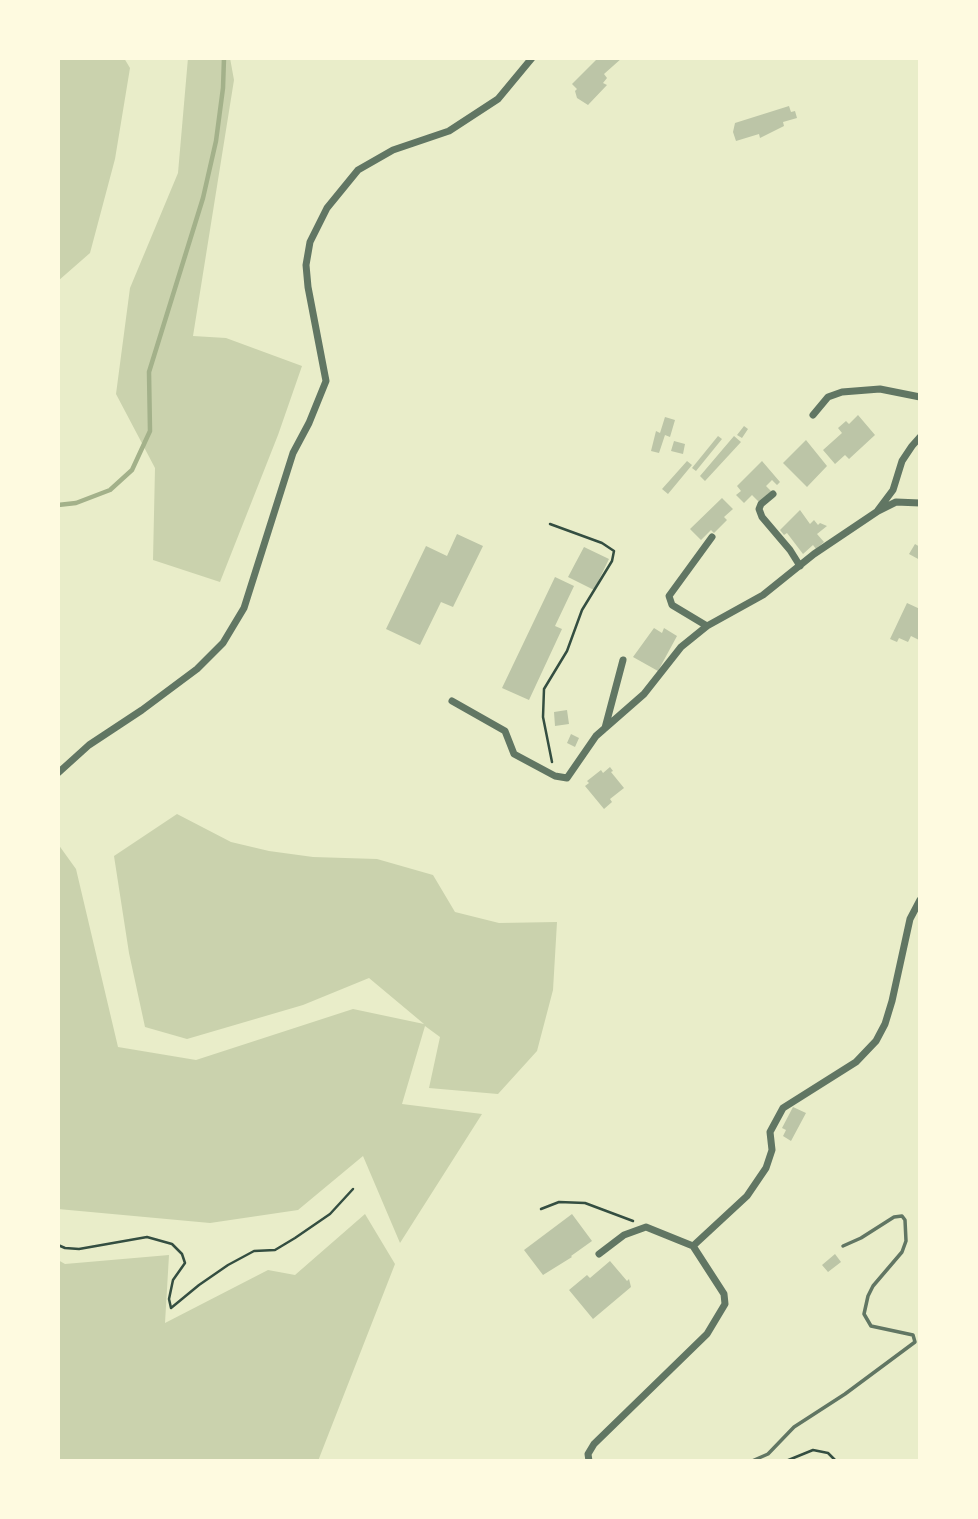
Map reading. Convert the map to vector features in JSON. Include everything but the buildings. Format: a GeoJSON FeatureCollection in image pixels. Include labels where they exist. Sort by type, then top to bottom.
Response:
{"type":"FeatureCollection","features":[{"type":"Feature","properties":{"kind":"street"},"geometry":{"type":"LineString","coordinates":[[58,773],[61,763],[189,676],[223,643],[244,608],[293,453],[309,424],[326,381],[306,265],[310,242],[327,208],[358,170],[393,150],[449,131],[498,99],[532,58]]}},
{"type":"Feature","properties":{"kind":"street"},"geometry":{"type":"LineString","coordinates":[[813,415],[828,397],[842,392],[880,390],[920,397]]}},
{"type":"Feature","properties":{"kind":"street"},"geometry":{"type":"LineString","coordinates":[[878,510],[892,490],[902,461],[920,437]]}},
{"type":"Feature","properties":{"kind":"street"},"geometry":{"type":"LineString","coordinates":[[773,494],[761,503],[759,509],[762,517],[800,566]]}},
{"type":"Feature","properties":{"kind":"street"},"geometry":{"type":"LineString","coordinates":[[452,701],[505,731],[514,754],[555,776],[567,778],[596,736],[644,694],[681,648],[707,626],[763,595],[878,510],[896,502],[920,503]]}},
{"type":"Feature","properties":{"kind":"street"},"geometry":{"type":"LineString","coordinates":[[707,626],[672,605],[669,596],[712,537]]}},
{"type":"Feature","properties":{"kind":"street"},"geometry":{"type":"LineString","coordinates":[[605,729],[623,660]]}},
{"type":"Feature","properties":{"kind":"street"},"geometry":{"type":"LineString","coordinates":[[693,1246],[747,1196],[766,1168],[772,1150],[770,1132],[783,1108],[856,1062],[876,1041],[892,1001],[911,919],[920,900]]}},
{"type":"Feature","properties":{"kind":"street"},"geometry":{"type":"LineString","coordinates":[[589,1461],[588,1454],[594,1444],[708,1334],[725,1304],[724,1294],[693,1246],[646,1227],[624,1235],[599,1254]]}},
{"type":"Feature","properties":{"kind":"lane"},"geometry":{"type":"LineString","coordinates":[[752,1461],[768,1454],[794,1427],[845,1394],[915,1342],[913,1335],[871,1326],[864,1314],[873,1286],[902,1252],[906,1241],[905,1220],[902,1216],[894,1217],[843,1246]]}},
{"type":"Feature","properties":{"kind":"path"},"geometry":{"type":"LineString","coordinates":[[550,524],[602,543],[614,551],[607,569],[582,610],[567,651],[544,689],[542,716],[555,776]]}},
{"type":"Feature","properties":{"kind":"path"},"geometry":{"type":"LineString","coordinates":[[58,1245],[79,1249],[147,1237],[172,1244],[182,1254],[185,1264],[173,1280],[169,1299],[172,1308],[199,1285],[237,1260],[254,1251],[275,1250],[295,1238],[330,1214],[354,1189]]}},
{"type":"Feature","properties":{"kind":"path"},"geometry":{"type":"LineString","coordinates":[[541,1209],[559,1202],[585,1203],[646,1227]]}},
{"type":"Feature","properties":{"kind":"path"},"geometry":{"type":"LineString","coordinates":[[786,1461],[813,1450],[828,1452],[836,1461]]}},
{"type":"Feature","properties":{"kind":"green space"},"geometry":{"type":"Polygon","coordinates":[[[58,58],[124,58],[130,68],[115,159],[90,253],[58,281],[58,58]]]}},
{"type":"Feature","properties":{"kind":"green space"},"geometry":{"type":"Polygon","coordinates":[[[188,58],[230,58],[234,80],[193,336],[226,338],[302,366],[220,582],[153,560],[155,468],[116,394],[130,288],[178,173],[188,58]]]}},
{"type":"Feature","properties":{"kind":"green space"},"geometry":{"type":"Polygon","coordinates":[[[177,814],[231,842],[313,857],[377,859],[433,875],[455,912],[499,923],[557,922],[553,990],[537,1051],[498,1094],[429,1088],[440,1037],[425,1026],[402,1104],[482,1114],[400,1243],[363,1156],[298,1210],[210,1223],[58,1209],[58,844],[76,869],[118,1047],[196,1060],[353,1009],[424,1024],[369,978],[303,1005],[187,1039],[145,1027],[129,953],[114,856],[177,814]]]}},
{"type":"Feature","properties":{"kind":"green space"},"geometry":{"type":"Polygon","coordinates":[[[365,1214],[395,1264],[318,1461],[58,1461],[58,1260],[65,1264],[169,1255],[165,1323],[268,1270],[295,1275],[365,1214]]]}},
{"type":"Feature","properties":{"kind":"waterway"},"geometry":{"type":"LineString","coordinates":[[58,505],[76,503],[110,490],[132,470],[150,431],[149,372],[203,198],[216,141],[224,58]]}}]}
